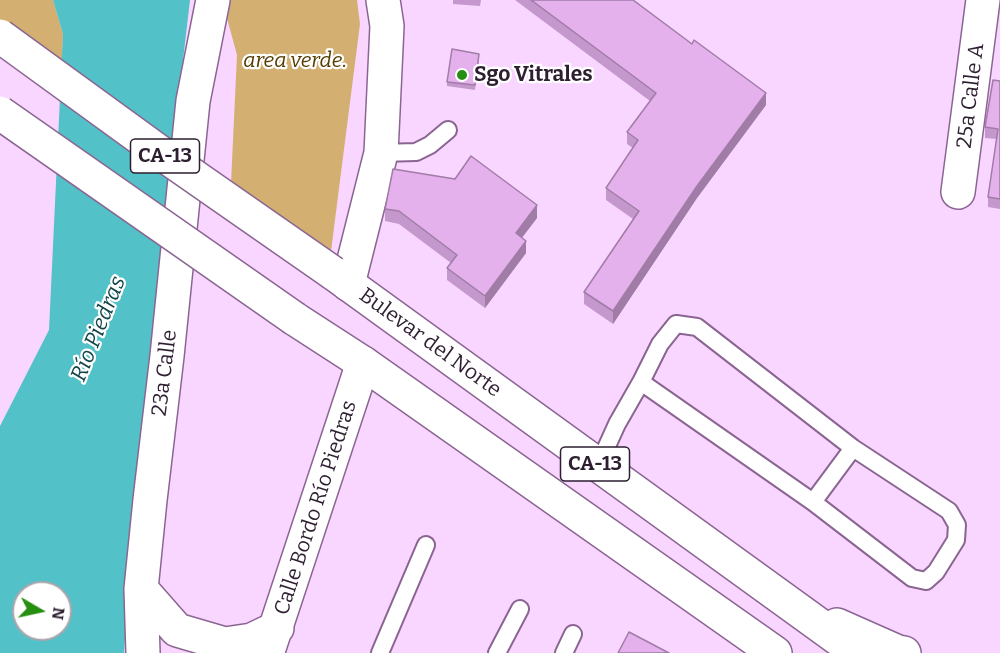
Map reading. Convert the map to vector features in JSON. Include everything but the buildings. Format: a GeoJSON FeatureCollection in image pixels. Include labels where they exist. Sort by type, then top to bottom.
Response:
{"type":"FeatureCollection","features":[{"type":"Feature","properties":{"kind":"main road","name":"23a Calle"},"geometry":{"type":"LineString","coordinates":[[143,653],[141,589],[150,500],[193,101],[213,0]]}},
{"type":"Feature","properties":{"kind":"main road"},"geometry":{"type":"LineString","coordinates":[[341,278],[381,153],[387,26],[383,0]]}},
{"type":"Feature","properties":{"kind":"main road","name":"25a Calle A"},"geometry":{"type":"LineString","coordinates":[[958,192],[983,0]]}},
{"type":"Feature","properties":{"kind":"main road","name":"Bulevar del Norte"},"geometry":{"type":"LineString","coordinates":[[0,36],[165,156],[341,278],[858,653]]}},
{"type":"Feature","properties":{"kind":"main road","name":"CA-13"},"geometry":{"type":"LineString","coordinates":[[0,113],[295,319],[363,363],[775,653]]}},
{"type":"Feature","properties":{"kind":"main road","name":"Calle Bordo Río Piedras"},"geometry":{"type":"LineString","coordinates":[[271,646],[363,363]]}},
{"type":"Feature","properties":{"kind":"main road"},"geometry":{"type":"LineString","coordinates":[[141,589],[177,630],[225,644],[252,640],[271,646]]}},
{"type":"Feature","properties":{"kind":"main road"},"geometry":{"type":"LineString","coordinates":[[792,605],[904,653]]}},
{"type":"Feature","properties":{"kind":"lane"},"geometry":{"type":"LineString","coordinates":[[381,153],[416,152],[430,145],[448,130]]}},
{"type":"Feature","properties":{"kind":"lane"},"geometry":{"type":"LineString","coordinates":[[598,466],[616,424],[660,344],[676,324],[697,327],[853,448],[949,511],[957,525],[956,540],[936,572],[926,580],[912,578],[813,502],[641,382]]}},
{"type":"Feature","properties":{"kind":"lane"},"geometry":{"type":"LineString","coordinates":[[813,502],[853,448]]}},
{"type":"Feature","properties":{"kind":"lane"},"geometry":{"type":"LineString","coordinates":[[381,653],[426,545]]}},
{"type":"Feature","properties":{"kind":"lane"},"geometry":{"type":"LineString","coordinates":[[497,653],[520,609]]}},
{"type":"Feature","properties":{"kind":"lane"},"geometry":{"type":"LineString","coordinates":[[564,653],[573,634]]}},
{"type":"Feature","properties":{"kind":"green space"},"geometry":{"type":"Polygon","coordinates":[[[0,0],[53,0],[63,34],[62,66],[0,22],[0,0]]]}},
{"type":"Feature","properties":{"kind":"green space","name":"area verde."},"geometry":{"type":"Polygon","coordinates":[[[222,0],[357,0],[360,24],[330,259],[231,183],[237,55],[222,0]]]}},
{"type":"Feature","properties":{"kind":"water","name":"Río Piedras"},"geometry":{"type":"Polygon","coordinates":[[[53,0],[190,0],[124,653],[0,653],[0,426],[49,330],[63,34],[53,0]]]}},
{"type":"Feature","properties":{"kind":"place","name":"Sgo Vitrales"},"geometry":{"type":"Point","coordinates":[462,75]}}]}
